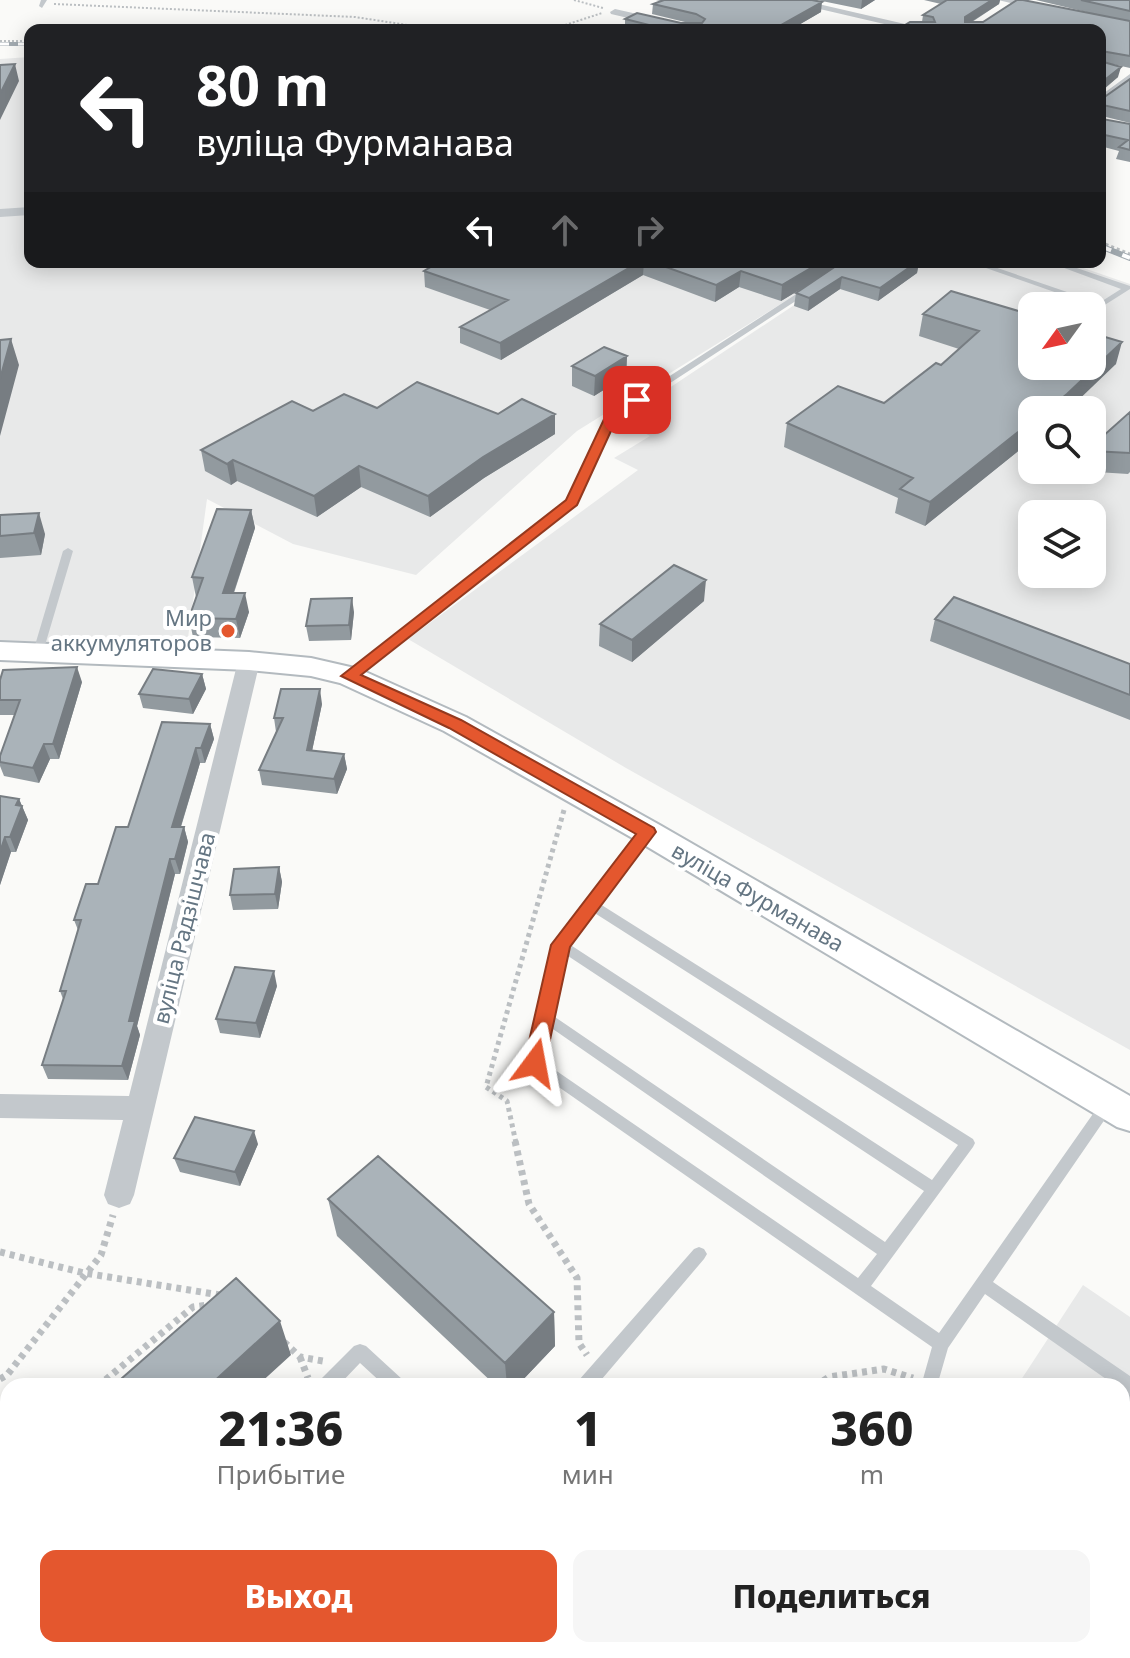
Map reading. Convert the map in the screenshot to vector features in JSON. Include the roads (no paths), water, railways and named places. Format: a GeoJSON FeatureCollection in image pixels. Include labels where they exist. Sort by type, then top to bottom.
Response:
{"type":"FeatureCollection","features":[{"type":"Feature","properties":{"kind":"street"},"geometry":{"type":"LineString","coordinates":[[786,0],[897,24]]}},
{"type":"Feature","properties":{"kind":"street"},"geometry":{"type":"LineString","coordinates":[[1010,3],[1058,11]]}},
{"type":"Feature","properties":{"kind":"street"},"geometry":{"type":"LineString","coordinates":[[615,12],[668,24]]}},
{"type":"Feature","properties":{"kind":"street"},"geometry":{"type":"LineString","coordinates":[[1115,71],[1130,76]]}},
{"type":"Feature","properties":{"kind":"street"},"geometry":{"type":"LineString","coordinates":[[1106,97],[1130,76]]}},
{"type":"Feature","properties":{"kind":"street"},"geometry":{"type":"LineString","coordinates":[[0,213],[24,211]]}},
{"type":"Feature","properties":{"kind":"street","name":"вуліца Фурманава"},"geometry":{"type":"LineString","coordinates":[[1,653],[249,661],[311,667],[349,676],[455,724],[569,788],[1120,1109]]}},
{"type":"Feature","properties":{"kind":"street","name":"вуліца Радзішчава"},"geometry":{"type":"LineString","coordinates":[[119,1195],[249,661]]}},
{"type":"Feature","properties":{"kind":"street"},"geometry":{"type":"LineString","coordinates":[[0,1106],[140,1108]]}},
{"type":"Feature","properties":{"kind":"lane"},"geometry":{"type":"LineString","coordinates":[[990,268],[1100,306],[1127,288],[1069,268]]}},
{"type":"Feature","properties":{"kind":"lane"},"geometry":{"type":"LineString","coordinates":[[349,676],[572,502],[611,418],[812,288]]}},
{"type":"Feature","properties":{"kind":"lane"},"geometry":{"type":"LineString","coordinates":[[38,652],[68,551]]}},
{"type":"Feature","properties":{"kind":"lane"},"geometry":{"type":"LineString","coordinates":[[647,832],[561,945],[535,1063],[941,1344]]}},
{"type":"Feature","properties":{"kind":"lane"},"geometry":{"type":"LineString","coordinates":[[592,905],[968,1143],[861,1287]]}},
{"type":"Feature","properties":{"kind":"lane"},"geometry":{"type":"LineString","coordinates":[[561,945],[934,1189]]}},
{"type":"Feature","properties":{"kind":"lane"},"geometry":{"type":"LineString","coordinates":[[545,1017],[887,1252]]}},
{"type":"Feature","properties":{"kind":"lane"},"geometry":{"type":"LineString","coordinates":[[932,1378],[941,1344],[983,1284],[1120,1109]]}},
{"type":"Feature","properties":{"kind":"lane"},"geometry":{"type":"LineString","coordinates":[[592,1378],[699,1254]]}},
{"type":"Feature","properties":{"kind":"lane"},"geometry":{"type":"LineString","coordinates":[[983,1284],[1118,1378]]}},
{"type":"Feature","properties":{"kind":"lane"},"geometry":{"type":"LineString","coordinates":[[333,1378],[360,1352],[388,1378]]}},
{"type":"Feature","properties":{"kind":"railway"},"geometry":{"type":"LineString","coordinates":[[0,44],[24,44]]}},
{"type":"Feature","properties":{"kind":"railway"},"geometry":{"type":"LineString","coordinates":[[1106,248],[1130,258]]}},
{"type":"Feature","properties":{"kind":"place","name":"Мир аккумуляторов"},"geometry":{"type":"Point","coordinates":[228,631]}}]}
